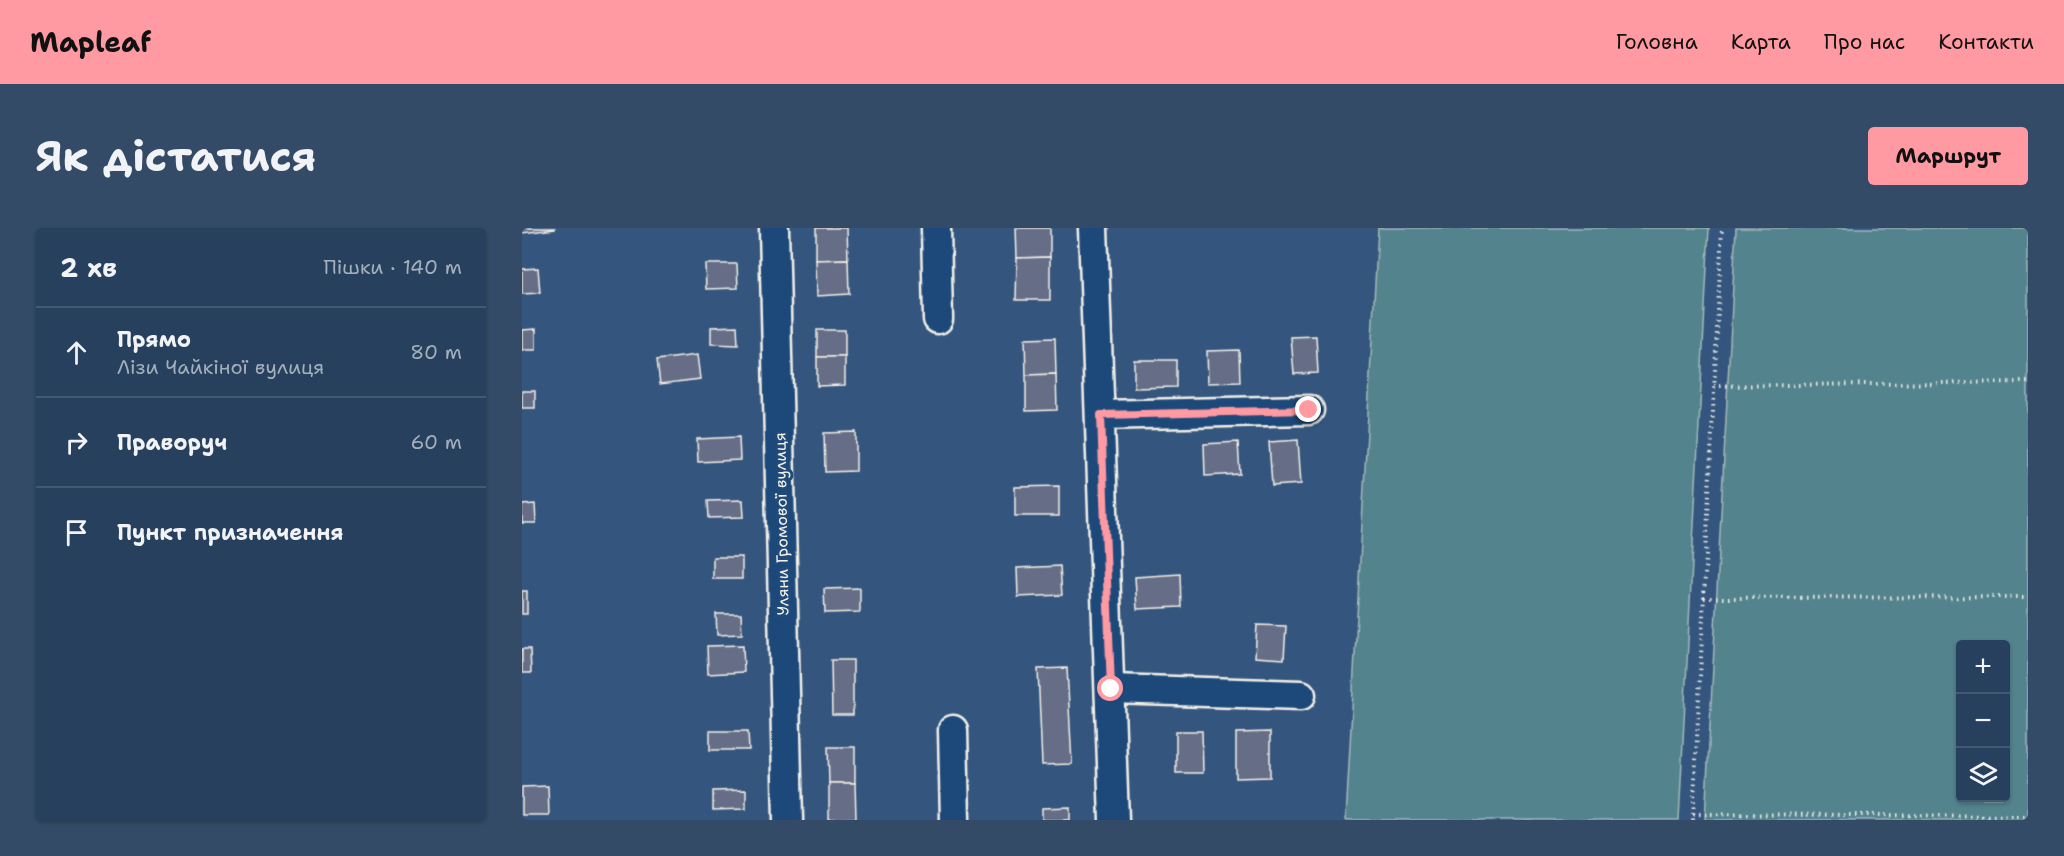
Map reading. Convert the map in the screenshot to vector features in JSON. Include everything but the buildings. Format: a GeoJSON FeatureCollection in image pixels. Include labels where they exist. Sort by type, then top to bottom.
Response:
{"type":"FeatureCollection","features":[{"type":"Feature","properties":{"kind":"street","name":"Уляни Громової вулиця"},"geometry":{"type":"LineString","coordinates":[[774,228],[788,820]]}},
{"type":"Feature","properties":{"kind":"street"},"geometry":{"type":"LineString","coordinates":[[936,228],[938,319]]}},
{"type":"Feature","properties":{"kind":"street"},"geometry":{"type":"LineString","coordinates":[[1093,228],[1114,820]]}},
{"type":"Feature","properties":{"kind":"street"},"geometry":{"type":"LineString","coordinates":[[1101,415],[1309,410]]}},
{"type":"Feature","properties":{"kind":"street"},"geometry":{"type":"LineString","coordinates":[[1111,689],[1301,695]]}},
{"type":"Feature","properties":{"kind":"street"},"geometry":{"type":"LineString","coordinates":[[953,730],[956,820]]}},
{"type":"Feature","properties":{"kind":"path"},"geometry":{"type":"LineString","coordinates":[[1693,820],[1722,228]]}},
{"type":"Feature","properties":{"kind":"path"},"geometry":{"type":"LineString","coordinates":[[1714,386],[2028,382]]}},
{"type":"Feature","properties":{"kind":"path"},"geometry":{"type":"LineString","coordinates":[[1704,598],[2028,597]]}},
{"type":"Feature","properties":{"kind":"path"},"geometry":{"type":"LineString","coordinates":[[1693,814],[2028,816]]}},
{"type":"Feature","properties":{"kind":"green space"},"geometry":{"type":"Polygon","coordinates":[[[1378,228],[1709,228],[1679,820],[1346,820],[1378,228]]]}},
{"type":"Feature","properties":{"kind":"green space"},"geometry":{"type":"Polygon","coordinates":[[[1736,228],[2028,228],[2028,820],[1705,820],[1736,228]]]}},
{"type":"Feature","properties":{"kind":"route"},"geometry":{"type":"LineString","coordinates":[[1111,689],[1101,415],[1309,410]]}}]}
